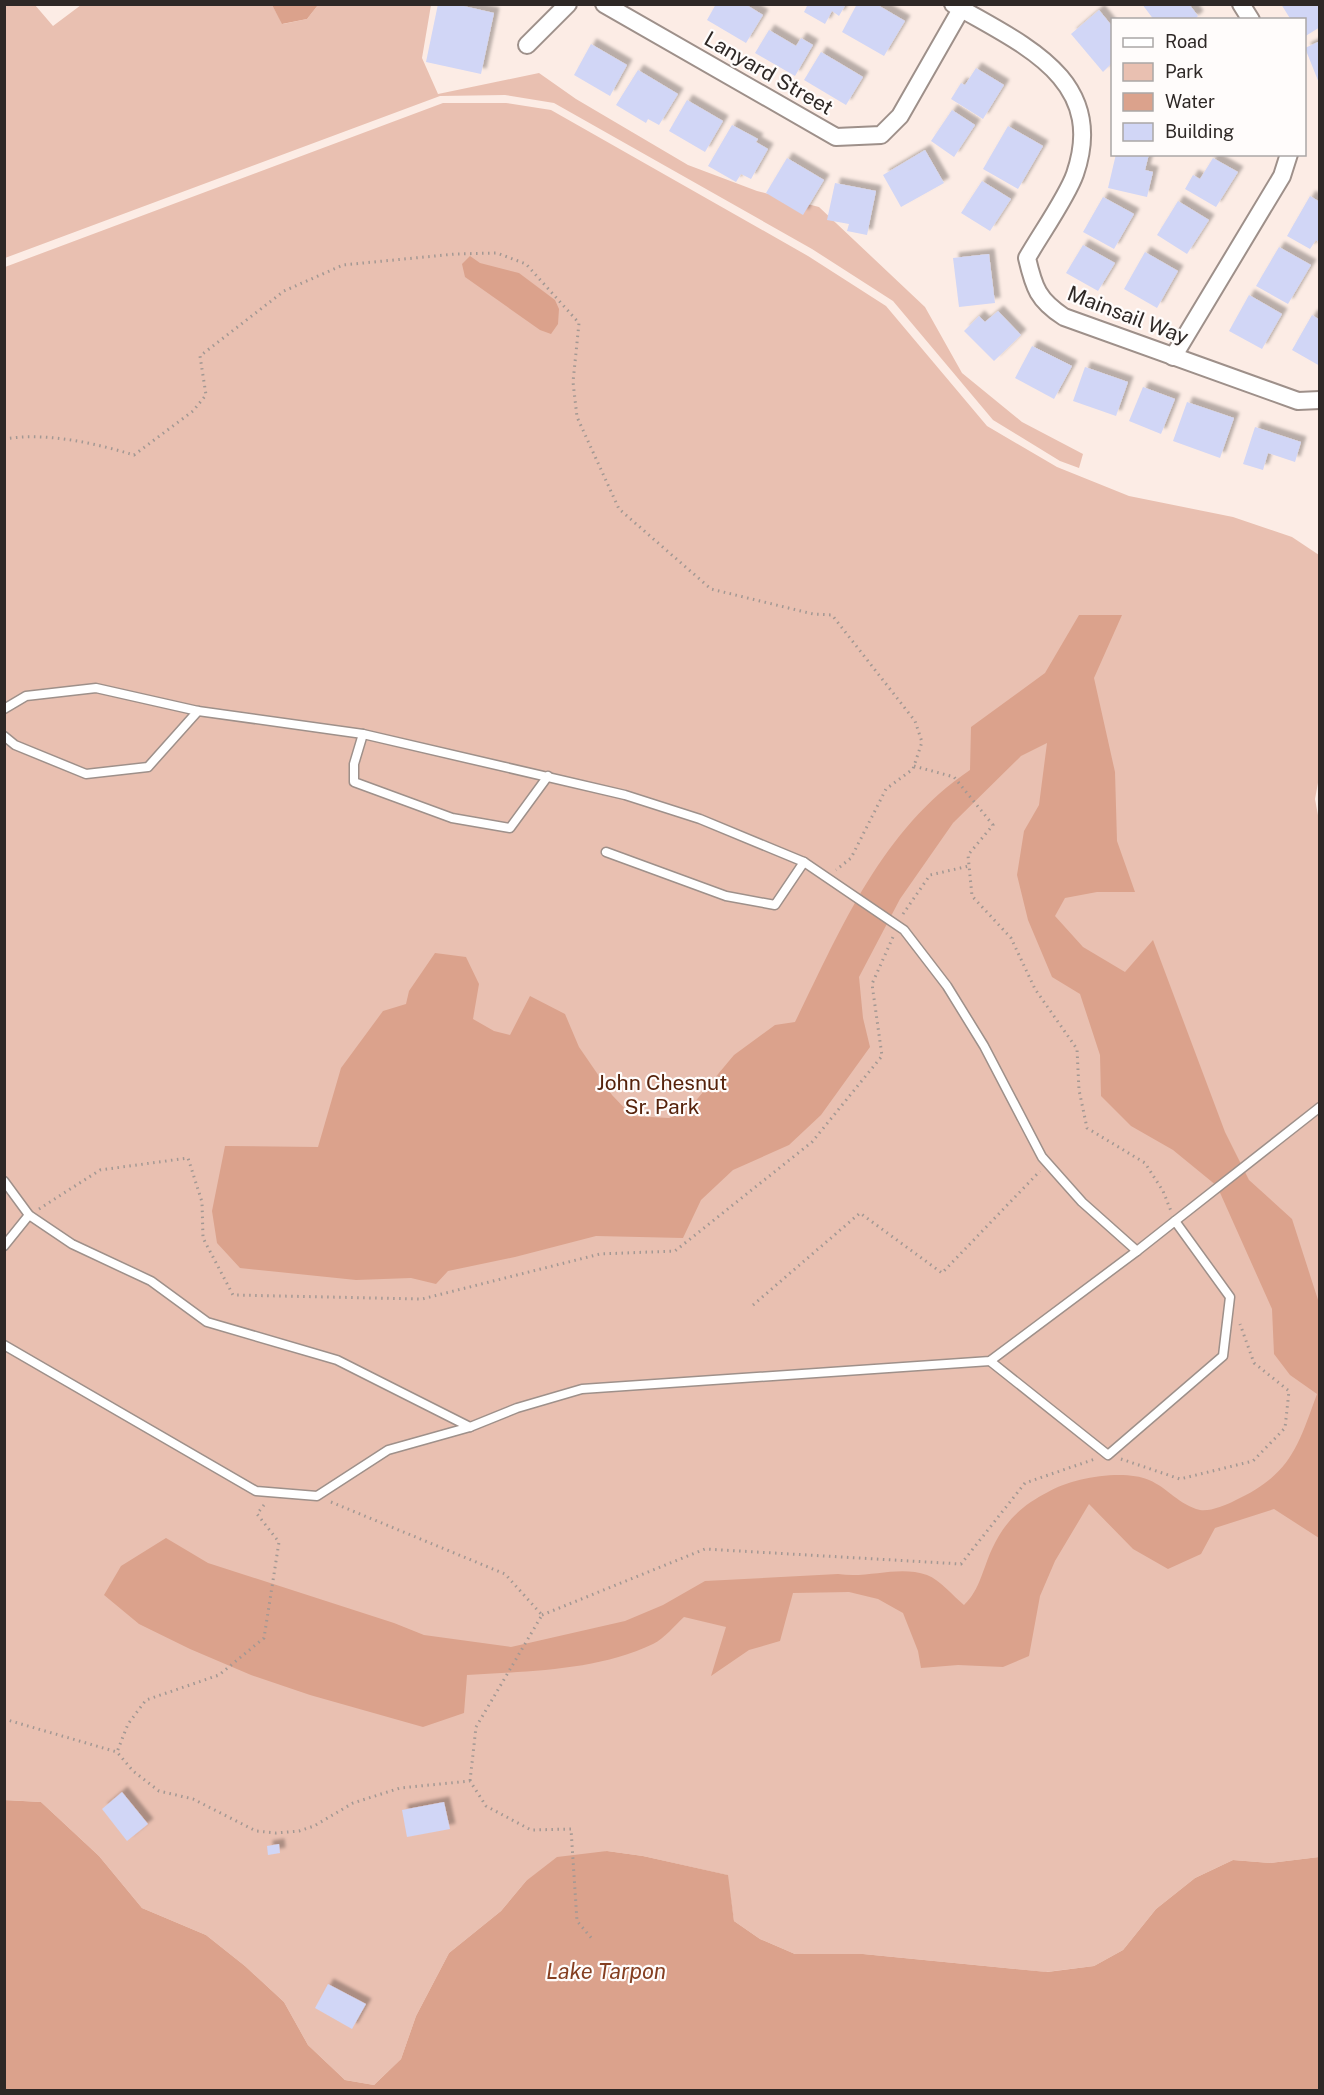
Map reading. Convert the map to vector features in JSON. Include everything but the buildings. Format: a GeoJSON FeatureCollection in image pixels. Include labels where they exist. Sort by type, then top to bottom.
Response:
{"type":"FeatureCollection","features":[{"type":"Feature","properties":{"kind":"street"},"geometry":{"type":"LineString","coordinates":[[527,45],[568,4]]}},
{"type":"Feature","properties":{"kind":"street","name":"Lanyard Street"},"geometry":{"type":"LineString","coordinates":[[604,4],[836,137],[881,135],[894,122],[918,86],[960,6]]}},
{"type":"Feature","properties":{"kind":"street"},"geometry":{"type":"LineString","coordinates":[[1241,4],[1250,18]]}},
{"type":"Feature","properties":{"kind":"street","name":"Mainsail Way"},"geometry":{"type":"LineString","coordinates":[[960,6],[1045,61],[1068,84],[1080,106],[1083,132],[1075,174],[1027,258],[1033,285],[1047,306],[1064,318],[1298,401],[1320,400]]}},
{"type":"Feature","properties":{"kind":"street"},"geometry":{"type":"LineString","coordinates":[[1173,357],[1282,176],[1288,156]]}},
{"type":"Feature","properties":{"kind":"lane"},"geometry":{"type":"LineString","coordinates":[[4,709],[26,696],[96,688],[198,711],[363,734],[625,795],[700,819],[804,862],[904,930],[947,986],[984,1046],[1048,1163],[1082,1202],[1137,1251]]}},
{"type":"Feature","properties":{"kind":"lane"},"geometry":{"type":"LineString","coordinates":[[4,736],[15,745],[86,774],[148,767],[198,711]]}},
{"type":"Feature","properties":{"kind":"lane"},"geometry":{"type":"LineString","coordinates":[[363,734],[354,764],[354,782],[452,818],[510,828],[548,776]]}},
{"type":"Feature","properties":{"kind":"lane"},"geometry":{"type":"LineString","coordinates":[[606,852],[726,896],[775,905],[804,862]]}},
{"type":"Feature","properties":{"kind":"lane"},"geometry":{"type":"LineString","coordinates":[[4,1345],[256,1491],[317,1496],[388,1450],[470,1427],[517,1408],[582,1389],[990,1361],[1137,1251],[1210,1191],[1320,1107]]}},
{"type":"Feature","properties":{"kind":"lane"},"geometry":{"type":"LineString","coordinates":[[4,1181],[29,1215],[72,1244],[151,1281],[207,1322],[337,1360],[470,1427]]}},
{"type":"Feature","properties":{"kind":"lane"},"geometry":{"type":"LineString","coordinates":[[4,1246],[29,1215]]}},
{"type":"Feature","properties":{"kind":"lane"},"geometry":{"type":"LineString","coordinates":[[990,1361],[1108,1455],[1223,1356],[1230,1297],[1175,1221]]}},
{"type":"Feature","properties":{"kind":"path"},"geometry":{"type":"LineString","coordinates":[[4,439],[20,436],[94,443],[134,455],[193,411],[207,395],[200,356],[284,291],[343,266],[455,254],[497,253],[526,264],[579,323],[573,382],[577,417],[620,509],[711,589],[813,614],[832,615],[915,721],[922,742],[914,766],[886,789],[851,858],[839,869],[820,873]]}},
{"type":"Feature","properties":{"kind":"path"},"geometry":{"type":"LineString","coordinates":[[914,766],[954,777],[979,804],[993,825],[968,855],[972,896],[1011,938],[1035,989],[1077,1049],[1079,1090],[1087,1128],[1145,1163],[1163,1191],[1175,1221]]}},
{"type":"Feature","properties":{"kind":"path"},"geometry":{"type":"LineString","coordinates":[[29,1215],[100,1170],[188,1158],[202,1202],[203,1238],[232,1295],[422,1299],[600,1254],[675,1251],[812,1142],[882,1056],[872,984],[895,924],[930,875],[969,866]]}},
{"type":"Feature","properties":{"kind":"path"},"geometry":{"type":"LineString","coordinates":[[753,1305],[860,1213],[942,1273],[1048,1163]]}},
{"type":"Feature","properties":{"kind":"path"},"geometry":{"type":"LineString","coordinates":[[593,1940],[577,1921],[571,1829],[531,1830],[486,1806],[470,1781],[476,1727],[542,1615],[705,1549],[961,1564],[1025,1483],[1108,1455],[1180,1479],[1252,1461],[1285,1428],[1288,1391],[1254,1363],[1230,1297]]}},
{"type":"Feature","properties":{"kind":"path"},"geometry":{"type":"LineString","coordinates":[[117,1752],[128,1724],[146,1700],[219,1675],[264,1638],[271,1580],[279,1542],[257,1514],[265,1504],[262,1491]]}},
{"type":"Feature","properties":{"kind":"path"},"geometry":{"type":"LineString","coordinates":[[317,1496],[505,1574],[542,1615]]}},
{"type":"Feature","properties":{"kind":"path"},"geometry":{"type":"LineString","coordinates":[[4,1719],[117,1752],[133,1771],[159,1791],[193,1799],[256,1831],[298,1832],[314,1826],[353,1803],[400,1788],[470,1781]]}},
{"type":"Feature","properties":{"kind":"green space"},"geometry":{"type":"Polygon","coordinates":[[[5,5],[35,5],[53,26],[81,5],[272,5],[283,24],[307,19],[318,5],[431,5],[422,58],[438,94],[539,73],[576,99],[688,165],[757,191],[819,207],[925,307],[962,373],[1022,422],[1083,454],[1079,468],[1060,461],[993,420],[893,301],[812,249],[554,103],[505,95],[440,96],[5,258],[5,5]]]}},
{"type":"Feature","properties":{"kind":"green space","name":"John Chesnut Sr. Park"},"geometry":{"type":"Polygon","coordinates":[[[443,103],[506,103],[551,110],[808,256],[886,306],[987,426],[1057,467],[1129,496],[1233,517],[1292,537],[1319,555],[1320,772],[1315,799],[1320,826],[1319,1857],[1270,1863],[1233,1860],[1195,1878],[1156,1909],[1123,1950],[1094,1966],[1046,1972],[863,1954],[795,1954],[760,1939],[734,1921],[727,1875],[643,1856],[607,1851],[526,1881],[501,1911],[449,1953],[416,2016],[401,2059],[374,2085],[345,2080],[308,2045],[284,2002],[245,1966],[206,1935],[142,1908],[99,1856],[41,1802],[5,1800],[5,267],[443,103]]]}},
{"type":"Feature","properties":{"kind":"water"},"geometry":{"type":"Polygon","coordinates":[[[272,5],[318,5],[307,19],[282,24],[272,5]]]}},
{"type":"Feature","properties":{"kind":"water"},"geometry":{"type":"Polygon","coordinates":[[[470,256],[480,263],[519,273],[555,300],[559,309],[558,324],[551,334],[540,330],[465,277],[462,264],[470,256]]]}},
{"type":"Feature","properties":{"kind":"water"},"geometry":{"type":"Polygon","coordinates":[[[1079,615],[1122,615],[1094,678],[1115,772],[1117,841],[1135,892],[1097,892],[1065,898],[1055,916],[1083,947],[1125,972],[1153,940],[1225,1132],[1249,1180],[1292,1219],[1319,1303],[1319,1538],[1274,1509],[1215,1528],[1201,1554],[1168,1569],[1133,1549],[1089,1504],[1055,1561],[1040,1596],[1029,1656],[1003,1667],[958,1665],[921,1668],[918,1651],[903,1613],[878,1599],[849,1592],[793,1593],[780,1641],[749,1650],[711,1676],[726,1627],[684,1617],[657,1642],[609,1660],[538,1671],[467,1675],[464,1713],[423,1727],[310,1695],[251,1675],[139,1624],[104,1595],[121,1566],[166,1538],[208,1563],[394,1623],[424,1635],[511,1647],[625,1621],[663,1605],[705,1581],[916,1572],[937,1581],[964,1605],[974,1593],[992,1549],[1008,1522],[1038,1497],[1058,1487],[1084,1479],[1126,1475],[1156,1483],[1193,1508],[1204,1510],[1222,1506],[1253,1491],[1280,1470],[1297,1445],[1317,1394],[1290,1375],[1274,1354],[1272,1309],[1217,1186],[1173,1150],[1131,1126],[1101,1096],[1100,1055],[1080,994],[1052,977],[1028,920],[1017,875],[1024,831],[1039,805],[1047,743],[1021,756],[953,823],[900,899],[859,977],[863,1018],[870,1047],[821,1115],[789,1145],[733,1170],[701,1200],[683,1238],[596,1236],[448,1271],[436,1284],[411,1278],[356,1280],[240,1268],[217,1243],[212,1211],[225,1146],[318,1147],[341,1068],[383,1011],[406,1004],[409,991],[435,953],[466,957],[479,984],[473,1019],[494,1031],[510,1035],[530,996],[565,1014],[579,1047],[612,1095],[632,1116],[669,1118],[688,1110],[734,1055],[775,1025],[795,1022],[847,917],[888,852],[939,794],[970,770],[971,727],[1045,673],[1079,615]]]}},
{"type":"Feature","properties":{"kind":"water","name":"Lake Tarpon"},"geometry":{"type":"Polygon","coordinates":[[[4,1800],[41,1802],[99,1856],[142,1908],[206,1935],[245,1966],[284,2002],[308,2045],[345,2080],[374,2085],[401,2059],[416,2016],[449,1953],[501,1911],[526,1881],[557,1857],[607,1851],[643,1856],[728,1875],[734,1921],[760,1939],[795,1954],[863,1954],[1047,1972],[1094,1966],[1123,1950],[1156,1909],[1195,1878],[1233,1860],[1270,1863],[1319,1857],[1319,2090],[5,2090],[4,1800]]]}}]}
